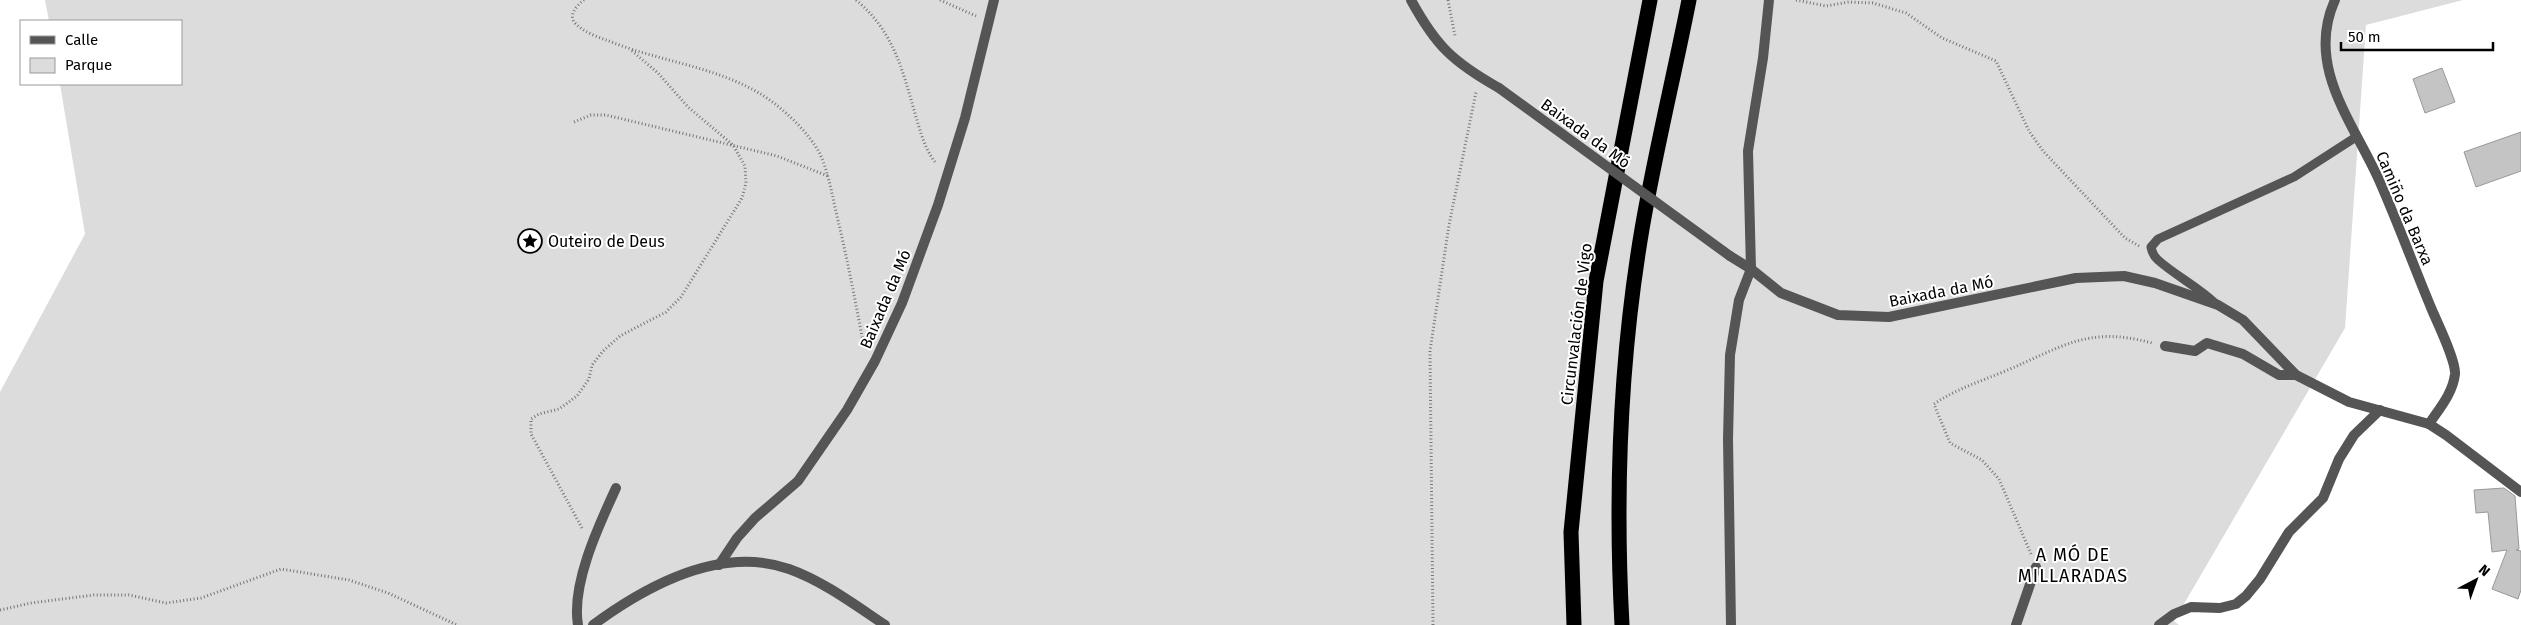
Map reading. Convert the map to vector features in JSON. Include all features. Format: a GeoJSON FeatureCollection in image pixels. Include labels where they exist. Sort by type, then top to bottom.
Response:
{"type":"FeatureCollection","features":[{"type":"Feature","properties":{"kind":"highway","name":"Circunvalación de Vigo"},"geometry":{"type":"LineString","coordinates":[[1574,625],[1571,532],[1596,281],[1650,0]]}},
{"type":"Feature","properties":{"kind":"highway"},"geometry":{"type":"LineString","coordinates":[[1622,625],[1619,563],[1620,481],[1625,370],[1642,230],[1689,0]]}},
{"type":"Feature","properties":{"kind":"street","name":"Baixada da Mó"},"geometry":{"type":"LineString","coordinates":[[719,565],[737,538],[755,518],[798,481],[847,410],[875,361],[902,303],[947,177],[965,118],[994,0]]}},
{"type":"Feature","properties":{"kind":"street","name":"Baixada da Mó"},"geometry":{"type":"LineString","coordinates":[[1411,0],[1428,31],[1453,58],[1499,88],[1781,292],[1838,315],[1888,317],[2076,278],[2124,276],[2155,283],[2218,305],[2243,320],[2296,375],[2349,402],[2429,424],[2446,434],[2521,492]]}},
{"type":"Feature","properties":{"kind":"street"},"geometry":{"type":"LineString","coordinates":[[1731,625],[1728,439],[1730,355],[1739,300],[1751,269],[1748,150],[1763,58],[1769,0]]}},
{"type":"Feature","properties":{"kind":"street","name":"Camiño da Barxa"},"geometry":{"type":"LineString","coordinates":[[2335,0],[2329,12],[2325,36],[2326,63],[2336,96],[2379,180],[2446,343],[2455,372],[2451,390],[2429,424]]}},
{"type":"Feature","properties":{"kind":"street"},"geometry":{"type":"LineString","coordinates":[[2165,346],[2195,351],[2207,343],[2243,354],[2279,375],[2296,375]]}},
{"type":"Feature","properties":{"kind":"street"},"geometry":{"type":"LineString","coordinates":[[2159,625],[2174,614],[2191,607],[2220,608],[2236,604],[2246,596],[2260,579],[2289,532],[2323,498],[2339,459],[2354,435],[2380,410]]}},
{"type":"Feature","properties":{"kind":"street"},"geometry":{"type":"LineString","coordinates":[[578,625],[578,595],[591,545],[616,488]]}},
{"type":"Feature","properties":{"kind":"street"},"geometry":{"type":"LineString","coordinates":[[594,625],[617,608],[676,577],[719,565],[738,562],[788,569],[818,584],[885,625]]}},
{"type":"Feature","properties":{"kind":"street"},"geometry":{"type":"LineString","coordinates":[[2016,625],[2036,567]]}},
{"type":"Feature","properties":{"kind":"lane"},"geometry":{"type":"LineString","coordinates":[[2218,305],[2197,286],[2157,260],[2152,253],[2152,246],[2158,239],[2294,177],[2356,137]]}},
{"type":"Feature","properties":{"kind":"path"},"geometry":{"type":"LineString","coordinates":[[584,0],[574,10],[574,23],[588,33],[631,50],[700,68],[758,92],[775,104],[814,144],[828,176],[851,276],[863,342],[875,361]]}},
{"type":"Feature","properties":{"kind":"path"},"geometry":{"type":"LineString","coordinates":[[856,0],[873,14],[890,40],[924,143],[933,160],[947,177]]}},
{"type":"Feature","properties":{"kind":"path"},"geometry":{"type":"LineString","coordinates":[[940,0],[976,15],[990,18]]}},
{"type":"Feature","properties":{"kind":"path"},"geometry":{"type":"LineString","coordinates":[[1448,0],[1456,41]]}},
{"type":"Feature","properties":{"kind":"path"},"geometry":{"type":"LineString","coordinates":[[1796,0],[1826,6],[1849,2],[1873,3],[1906,12],[1942,38],[1996,62],[2029,131],[2043,151],[2125,238],[2152,253]]}},
{"type":"Feature","properties":{"kind":"path"},"geometry":{"type":"LineString","coordinates":[[591,545],[531,434],[531,419],[539,414],[559,409],[577,396],[589,379],[592,365],[603,351],[620,336],[666,312],[681,297],[742,198],[746,182],[745,166],[733,145],[688,107],[658,73],[631,50]]}},
{"type":"Feature","properties":{"kind":"path"},"geometry":{"type":"LineString","coordinates":[[1433,625],[1430,351],[1448,224],[1479,76]]}},
{"type":"Feature","properties":{"kind":"path"},"geometry":{"type":"LineString","coordinates":[[574,122],[591,115],[606,115],[777,156],[828,176]]}},
{"type":"Feature","properties":{"kind":"path"},"geometry":{"type":"LineString","coordinates":[[2036,567],[1999,480],[1982,460],[1950,443],[1934,404],[1952,392],[2004,372],[2048,350],[2084,337],[2127,336],[2165,346]]}},
{"type":"Feature","properties":{"kind":"path"},"geometry":{"type":"LineString","coordinates":[[0,610],[31,603],[94,595],[129,595],[166,603],[201,598],[281,569],[349,580],[380,590],[434,612],[457,625]]}},
{"type":"Feature","properties":{"kind":"green space"},"geometry":{"type":"Polygon","coordinates":[[[45,0],[2463,0],[2366,25],[2345,328],[2174,621],[2179,625],[0,625],[0,392],[85,234],[60,85],[182,85],[182,20],[49,20],[45,0]]]}},
{"type":"Feature","properties":{"kind":"building"},"geometry":{"type":"Polygon","coordinates":[[[2442,68],[2455,102],[2425,113],[2413,79],[2442,68]]]}},
{"type":"Feature","properties":{"kind":"building"},"geometry":{"type":"Polygon","coordinates":[[[2521,132],[2521,171],[2476,187],[2464,152],[2521,132]]]}},
{"type":"Feature","properties":{"kind":"building"},"geometry":{"type":"Polygon","coordinates":[[[2504,488],[2515,496],[2519,549],[2516,550],[2521,551],[2521,590],[2518,599],[2492,589],[2507,550],[2492,552],[2488,512],[2476,513],[2474,490],[2504,488]]]}},
{"type":"Feature","properties":{"kind":"place","name":"Outeiro de Deus"},"geometry":{"type":"Point","coordinates":[530,241]}},
{"type":"Feature","properties":{"kind":"district","name":"A MÓ DE MILLARADAS"},"geometry":{"type":"Point","coordinates":[2073,565]}}]}
